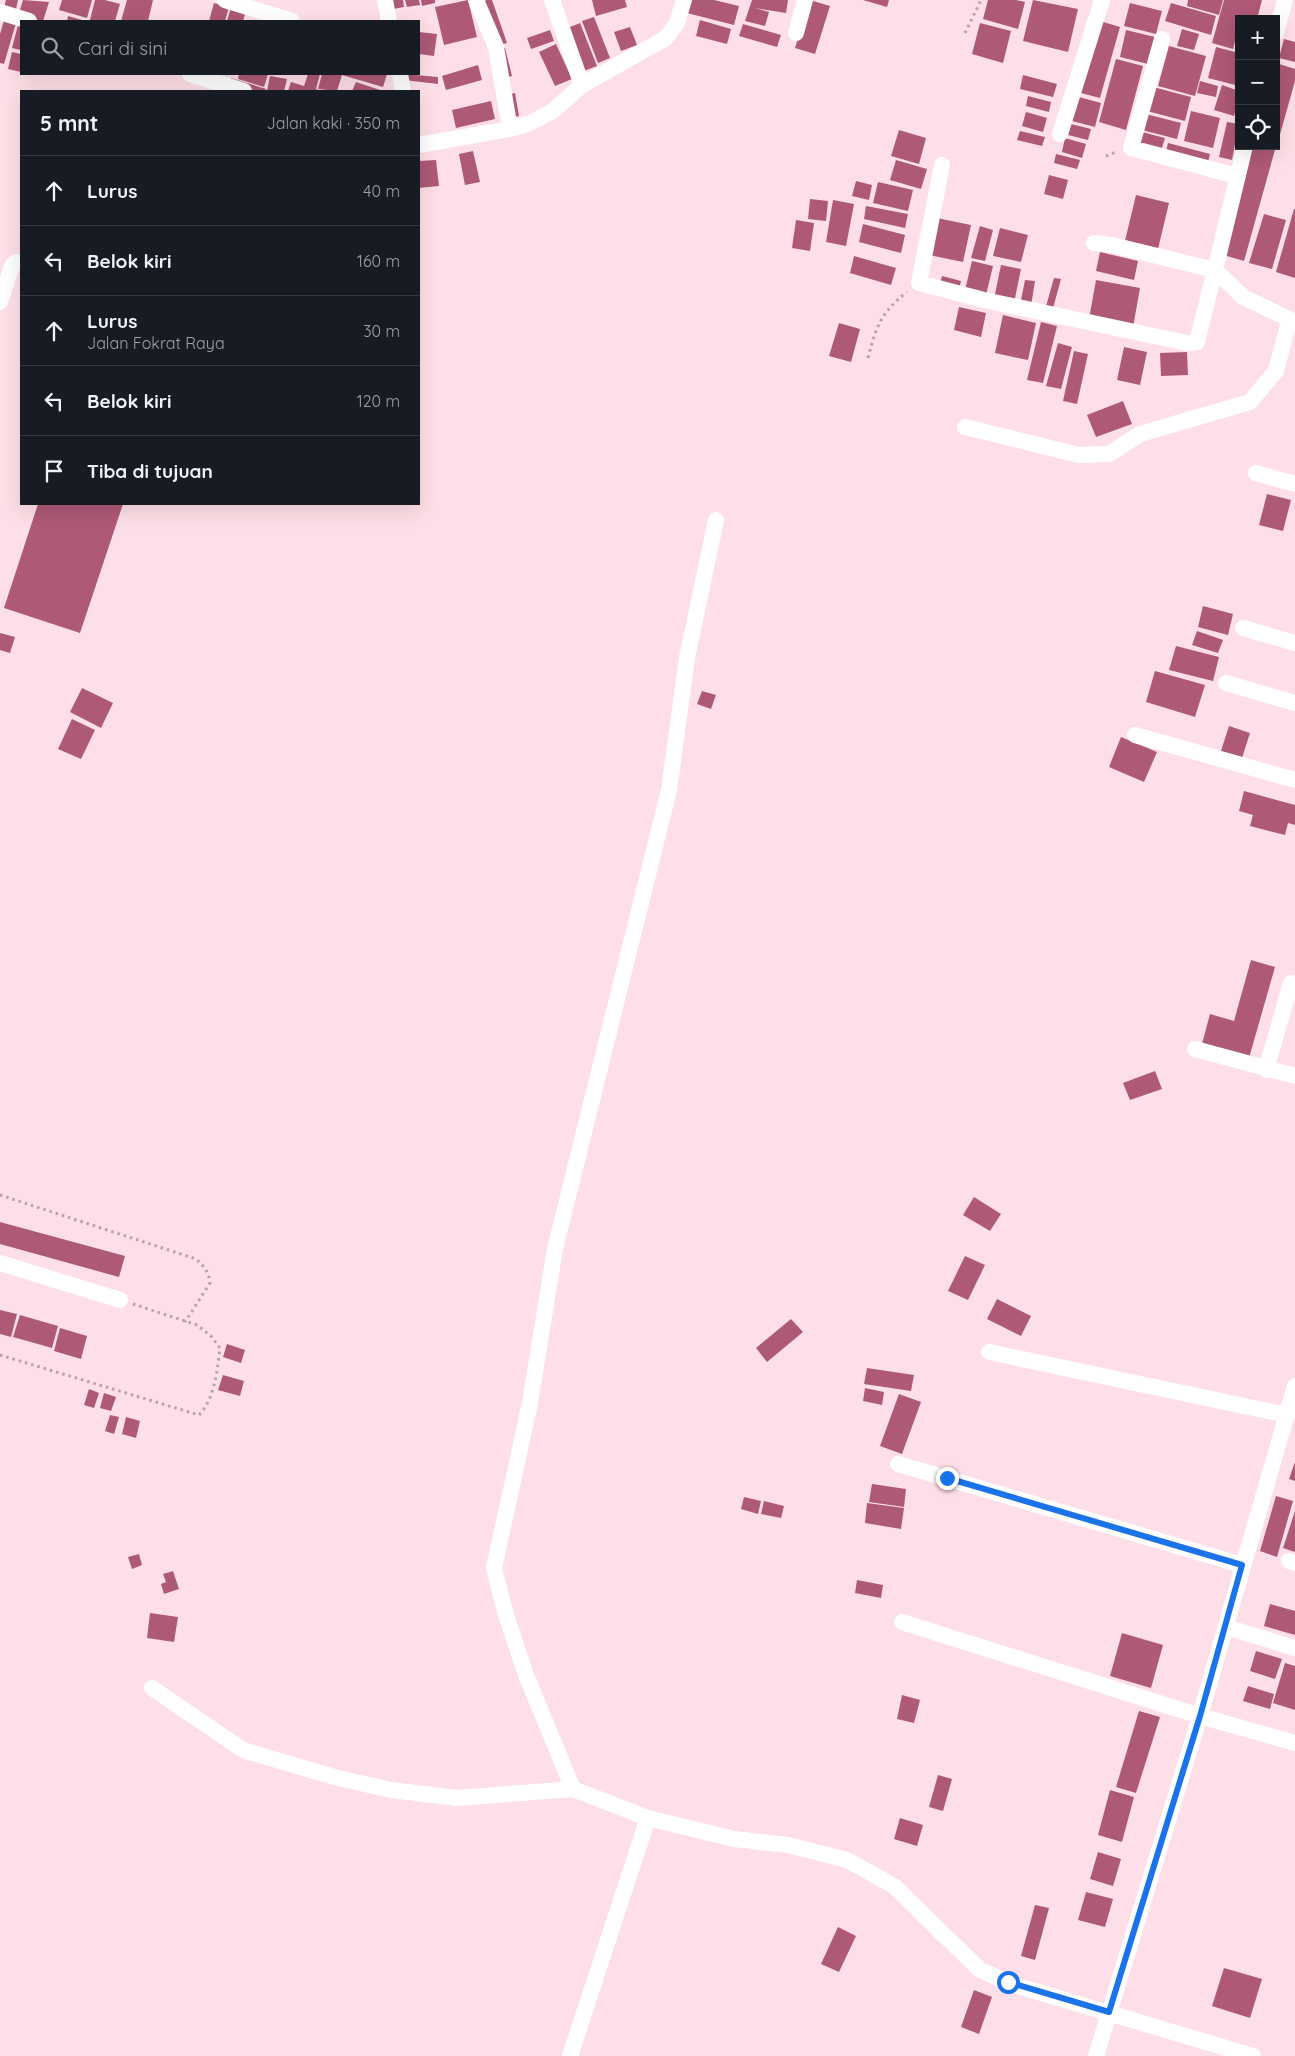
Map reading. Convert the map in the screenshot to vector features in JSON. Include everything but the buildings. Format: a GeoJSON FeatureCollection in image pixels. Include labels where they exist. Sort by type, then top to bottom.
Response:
{"type":"FeatureCollection","features":[{"type":"Feature","properties":{"kind":"street"},"geometry":{"type":"LineString","coordinates":[[225,0],[289,20]]}},
{"type":"Feature","properties":{"kind":"street"},"geometry":{"type":"LineString","coordinates":[[385,0],[389,20]]}},
{"type":"Feature","properties":{"kind":"street"},"geometry":{"type":"LineString","coordinates":[[476,0],[496,47],[510,129]]}},
{"type":"Feature","properties":{"kind":"street"},"geometry":{"type":"LineString","coordinates":[[552,0],[582,85]]}},
{"type":"Feature","properties":{"kind":"street"},"geometry":{"type":"LineString","coordinates":[[420,145],[510,129],[528,124],[553,111],[582,85],[666,38],[677,23],[684,0]]}},
{"type":"Feature","properties":{"kind":"street"},"geometry":{"type":"LineString","coordinates":[[796,33],[805,0]]}},
{"type":"Feature","properties":{"kind":"street"},"geometry":{"type":"LineString","coordinates":[[1060,134],[1102,0]]}},
{"type":"Feature","properties":{"kind":"street"},"geometry":{"type":"LineString","coordinates":[[1280,20],[1286,0]]}},
{"type":"Feature","properties":{"kind":"street"},"geometry":{"type":"LineString","coordinates":[[0,12],[26,20]]}},
{"type":"Feature","properties":{"kind":"street"},"geometry":{"type":"LineString","coordinates":[[1162,39],[1131,148],[1237,176]]}},
{"type":"Feature","properties":{"kind":"street"},"geometry":{"type":"LineString","coordinates":[[193,75],[241,90]]}},
{"type":"Feature","properties":{"kind":"street"},"geometry":{"type":"LineString","coordinates":[[400,75],[403,90]]}},
{"type":"Feature","properties":{"kind":"street"},"geometry":{"type":"LineString","coordinates":[[942,165],[919,283],[994,302],[1194,344],[1199,339],[1244,150]]}},
{"type":"Feature","properties":{"kind":"street"},"geometry":{"type":"LineString","coordinates":[[965,428],[1079,455],[1109,454],[1140,434],[1250,402],[1276,371],[1292,322],[1243,297],[1215,270],[1112,245],[1094,243]]}},
{"type":"Feature","properties":{"kind":"street"},"geometry":{"type":"LineString","coordinates":[[0,302],[12,266],[16,262],[20,262]]}},
{"type":"Feature","properties":{"kind":"street"},"geometry":{"type":"LineString","coordinates":[[1256,473],[1295,484]]}},
{"type":"Feature","properties":{"kind":"street"},"geometry":{"type":"LineString","coordinates":[[573,1789],[526,1675],[506,1615],[494,1568],[530,1403],[555,1249],[669,790],[687,658],[716,520]]}},
{"type":"Feature","properties":{"kind":"street"},"geometry":{"type":"LineString","coordinates":[[1243,628],[1295,643]]}},
{"type":"Feature","properties":{"kind":"street"},"geometry":{"type":"LineString","coordinates":[[1226,683],[1295,703]]}},
{"type":"Feature","properties":{"kind":"street"},"geometry":{"type":"LineString","coordinates":[[1135,735],[1295,780]]}},
{"type":"Feature","properties":{"kind":"street"},"geometry":{"type":"LineString","coordinates":[[1266,1070],[1291,983]]}},
{"type":"Feature","properties":{"kind":"street"},"geometry":{"type":"LineString","coordinates":[[1195,1049],[1266,1070],[1295,1076]]}},
{"type":"Feature","properties":{"kind":"street"},"geometry":{"type":"LineString","coordinates":[[0,1263],[120,1300]]}},
{"type":"Feature","properties":{"kind":"street"},"geometry":{"type":"LineString","coordinates":[[989,1352],[1287,1415]]}},
{"type":"Feature","properties":{"kind":"street"},"geometry":{"type":"LineString","coordinates":[[1096,2056],[1200,1716],[1295,1386]]}},
{"type":"Feature","properties":{"kind":"street"},"geometry":{"type":"LineString","coordinates":[[898,1464],[1242,1565]]}},
{"type":"Feature","properties":{"kind":"street"},"geometry":{"type":"LineString","coordinates":[[902,1622],[1200,1716],[1295,1743]]}},
{"type":"Feature","properties":{"kind":"street"},"geometry":{"type":"LineString","coordinates":[[1226,1627],[1295,1648]]}},
{"type":"Feature","properties":{"kind":"street"},"geometry":{"type":"LineString","coordinates":[[152,1688],[243,1750],[334,1777],[391,1790],[457,1798],[573,1789],[648,1818],[734,1839],[788,1845],[847,1860],[894,1886],[979,1970],[1008,1982],[1253,2056]]}},
{"type":"Feature","properties":{"kind":"street"},"geometry":{"type":"LineString","coordinates":[[570,2056],[648,1818]]}},
{"type":"Feature","properties":{"kind":"path"},"geometry":{"type":"LineString","coordinates":[[966,33],[981,0]]}},
{"type":"Feature","properties":{"kind":"path"},"geometry":{"type":"LineString","coordinates":[[868,358],[877,327],[888,308],[919,283]]}},
{"type":"Feature","properties":{"kind":"path"},"geometry":{"type":"LineString","coordinates":[[0,1195],[196,1259],[209,1274],[210,1283],[184,1322]]}},
{"type":"Feature","properties":{"kind":"path"},"geometry":{"type":"LineString","coordinates":[[0,1355],[199,1415],[206,1407],[213,1385],[220,1348],[212,1336],[197,1325],[120,1300]]}},
{"type":"Feature","properties":{"kind":"route"},"geometry":{"type":"LineString","coordinates":[[947,1478],[1242,1565],[1200,1716],[1109,2012],[1008,1982]]}}]}
